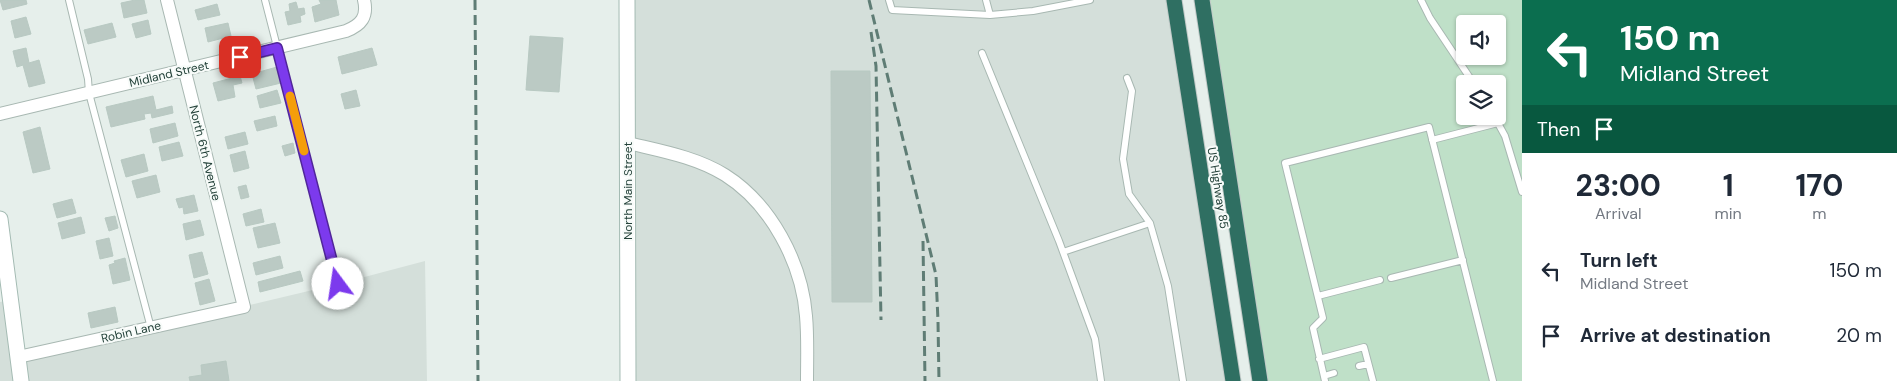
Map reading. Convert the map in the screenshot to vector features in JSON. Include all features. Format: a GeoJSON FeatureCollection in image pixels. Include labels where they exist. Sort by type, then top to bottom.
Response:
{"type":"FeatureCollection","features":[{"type":"Feature","properties":{"kind":"highway","name":"US Highway 85"},"geometry":{"type":"LineString","coordinates":[[1174,0],[1233,381]]}},
{"type":"Feature","properties":{"kind":"highway","name":"US Highway 85"},"geometry":{"type":"LineString","coordinates":[[1202,0],[1260,381]]}},
{"type":"Feature","properties":{"kind":"street","name":"North 6th Avenue"},"geometry":{"type":"LineString","coordinates":[[168,0],[244,307]]}},
{"type":"Feature","properties":{"kind":"street","name":"Midland Street"},"geometry":{"type":"LineString","coordinates":[[0,114],[346,31],[357,27],[363,20],[365,15],[364,0]]}},
{"type":"Feature","properties":{"kind":"street","name":"North Main Street"},"geometry":{"type":"LineString","coordinates":[[627,0],[628,381]]}},
{"type":"Feature","properties":{"kind":"street"},"geometry":{"type":"LineString","coordinates":[[628,143],[676,155],[709,167],[737,184],[760,206],[788,251],[803,295],[806,317],[807,381]]}},
{"type":"Feature","properties":{"kind":"street"},"geometry":{"type":"LineString","coordinates":[[0,219],[21,381]]}},
{"type":"Feature","properties":{"kind":"street","name":"Robin Lane"},"geometry":{"type":"LineString","coordinates":[[18,358],[244,307]]}},
{"type":"Feature","properties":{"kind":"lane"},"geometry":{"type":"LineString","coordinates":[[69,0],[88,79],[89,93],[151,328]]}},
{"type":"Feature","properties":{"kind":"lane"},"geometry":{"type":"LineString","coordinates":[[265,0],[338,284]]}},
{"type":"Feature","properties":{"kind":"lane"},"geometry":{"type":"LineString","coordinates":[[889,0],[892,10],[990,15],[1033,11],[1090,0]]}},
{"type":"Feature","properties":{"kind":"lane"},"geometry":{"type":"LineString","coordinates":[[986,0],[990,15]]}},
{"type":"Feature","properties":{"kind":"lane"},"geometry":{"type":"LineString","coordinates":[[1421,0],[1430,18],[1468,75]]}},
{"type":"Feature","properties":{"kind":"lane"},"geometry":{"type":"LineString","coordinates":[[982,53],[1063,252],[1095,339],[1101,381]]}},
{"type":"Feature","properties":{"kind":"lane"},"geometry":{"type":"LineString","coordinates":[[1127,78],[1132,91],[1123,159],[1129,194],[1150,223],[1168,286],[1182,381]]}},
{"type":"Feature","properties":{"kind":"lane"},"geometry":{"type":"LineString","coordinates":[[1432,140],[1490,125]]}},
{"type":"Feature","properties":{"kind":"lane"},"geometry":{"type":"LineString","coordinates":[[1499,125],[1505,136],[1522,192]]}},
{"type":"Feature","properties":{"kind":"lane"},"geometry":{"type":"LineString","coordinates":[[1334,373],[1325,378],[1319,359],[1313,328],[1323,318],[1285,163],[1429,127],[1493,381]]}},
{"type":"Feature","properties":{"kind":"lane"},"geometry":{"type":"LineString","coordinates":[[1063,252],[1150,223]]}},
{"type":"Feature","properties":{"kind":"lane"},"geometry":{"type":"LineString","coordinates":[[1391,278],[1462,260]]}},
{"type":"Feature","properties":{"kind":"lane"},"geometry":{"type":"LineString","coordinates":[[1318,296],[1380,280]]}},
{"type":"Feature","properties":{"kind":"lane"},"geometry":{"type":"LineString","coordinates":[[1319,359],[1364,347],[1373,381]]}},
{"type":"Feature","properties":{"kind":"lane"},"geometry":{"type":"LineString","coordinates":[[1358,366],[1368,364]]}},
{"type":"Feature","properties":{"kind":"shaded area"},"geometry":{"type":"Polygon","coordinates":[[[627,0],[1174,0],[1233,381],[628,381],[627,0]]]}},
{"type":"Feature","properties":{"kind":"shaded area"},"geometry":{"type":"Polygon","coordinates":[[[425,261],[427,381],[0,381],[0,302],[11,300],[19,360],[338,284],[425,261]]]}},
{"type":"Feature","properties":{"kind":"green space"},"geometry":{"type":"Polygon","coordinates":[[[1202,0],[1522,0],[1522,381],[1260,381],[1202,0]]]}},
{"type":"Feature","properties":{"kind":"building"},"geometry":{"type":"Polygon","coordinates":[[[0,0],[26,0],[27,4],[3,10],[0,0]]]}},
{"type":"Feature","properties":{"kind":"building"},"geometry":{"type":"Polygon","coordinates":[[[144,0],[147,13],[124,18],[121,3],[144,0]]]}},
{"type":"Feature","properties":{"kind":"building"},"geometry":{"type":"Polygon","coordinates":[[[319,0],[336,0],[339,15],[315,22],[312,7],[321,4],[319,0]]]}},
{"type":"Feature","properties":{"kind":"building"},"geometry":{"type":"Polygon","coordinates":[[[296,2],[298,9],[304,8],[305,14],[300,16],[301,22],[288,25],[285,12],[290,11],[289,4],[296,2]]]}},
{"type":"Feature","properties":{"kind":"building"},"geometry":{"type":"Polygon","coordinates":[[[217,4],[220,15],[198,20],[195,10],[217,4]]]}},
{"type":"Feature","properties":{"kind":"building"},"geometry":{"type":"Polygon","coordinates":[[[26,17],[31,34],[15,38],[11,21],[26,17]]]}},
{"type":"Feature","properties":{"kind":"building"},"geometry":{"type":"Polygon","coordinates":[[[148,20],[151,34],[136,38],[132,24],[148,20]]]}},
{"type":"Feature","properties":{"kind":"building"},"geometry":{"type":"Polygon","coordinates":[[[112,23],[116,37],[88,44],[84,30],[112,23]]]}},
{"type":"Feature","properties":{"kind":"building"},"geometry":{"type":"Polygon","coordinates":[[[228,23],[231,36],[208,42],[205,28],[228,23]]]}},
{"type":"Feature","properties":{"kind":"building"},"geometry":{"type":"Polygon","coordinates":[[[530,36],[563,38],[559,92],[526,90],[530,36]]]}},
{"type":"Feature","properties":{"kind":"building"},"geometry":{"type":"Polygon","coordinates":[[[26,48],[29,63],[39,60],[45,83],[29,87],[23,65],[17,67],[13,51],[26,48]]]}},
{"type":"Feature","properties":{"kind":"building"},"geometry":{"type":"Polygon","coordinates":[[[372,48],[377,65],[342,74],[338,57],[372,48]]]}},
{"type":"Feature","properties":{"kind":"building"},"geometry":{"type":"Polygon","coordinates":[[[277,67],[281,83],[256,89],[252,74],[277,67]]]}},
{"type":"Feature","properties":{"kind":"building"},"geometry":{"type":"Polygon","coordinates":[[[831,71],[870,71],[872,302],[832,302],[831,71]]]}},
{"type":"Feature","properties":{"kind":"building"},"geometry":{"type":"Polygon","coordinates":[[[240,76],[242,83],[233,85],[235,97],[218,101],[213,83],[240,76]]]}},
{"type":"Feature","properties":{"kind":"building"},"geometry":{"type":"Polygon","coordinates":[[[277,90],[281,103],[260,108],[257,96],[277,90]]]}},
{"type":"Feature","properties":{"kind":"building"},"geometry":{"type":"Polygon","coordinates":[[[356,90],[360,106],[345,109],[341,94],[356,90]]]}},
{"type":"Feature","properties":{"kind":"building"},"geometry":{"type":"Polygon","coordinates":[[[153,96],[156,110],[172,106],[173,113],[152,118],[151,113],[144,114],[145,119],[111,127],[106,107],[153,96]]]}},
{"type":"Feature","properties":{"kind":"building"},"geometry":{"type":"Polygon","coordinates":[[[275,116],[277,126],[257,131],[254,121],[275,116]]]}},
{"type":"Feature","properties":{"kind":"building"},"geometry":{"type":"Polygon","coordinates":[[[175,123],[178,136],[153,143],[150,129],[175,123]]]}},
{"type":"Feature","properties":{"kind":"building"},"geometry":{"type":"Polygon","coordinates":[[[40,127],[50,169],[33,173],[23,132],[40,127]]]}},
{"type":"Feature","properties":{"kind":"building"},"geometry":{"type":"Polygon","coordinates":[[[245,132],[248,144],[228,149],[225,137],[245,132]]]}},
{"type":"Feature","properties":{"kind":"building"},"geometry":{"type":"Polygon","coordinates":[[[179,142],[183,156],[162,161],[159,147],[179,142]]]}},
{"type":"Feature","properties":{"kind":"building"},"geometry":{"type":"Polygon","coordinates":[[[293,143],[295,153],[285,156],[282,146],[293,143]]]}},
{"type":"Feature","properties":{"kind":"building"},"geometry":{"type":"Polygon","coordinates":[[[245,151],[249,168],[234,172],[230,155],[245,151]]]}},
{"type":"Feature","properties":{"kind":"building"},"geometry":{"type":"Polygon","coordinates":[[[144,154],[148,171],[126,177],[121,160],[144,154]]]}},
{"type":"Feature","properties":{"kind":"building"},"geometry":{"type":"Polygon","coordinates":[[[156,175],[160,192],[137,198],[132,181],[156,175]]]}},
{"type":"Feature","properties":{"kind":"building"},"geometry":{"type":"Polygon","coordinates":[[[246,185],[249,197],[241,199],[238,187],[246,185]]]}},
{"type":"Feature","properties":{"kind":"building"},"geometry":{"type":"Polygon","coordinates":[[[194,195],[198,211],[184,214],[183,207],[179,208],[176,199],[194,195]]]}},
{"type":"Feature","properties":{"kind":"building"},"geometry":{"type":"Polygon","coordinates":[[[72,199],[76,213],[57,218],[53,204],[72,199]]]}},
{"type":"Feature","properties":{"kind":"building"},"geometry":{"type":"Polygon","coordinates":[[[261,209],[264,222],[246,226],[243,214],[261,209]]]}},
{"type":"Feature","properties":{"kind":"building"},"geometry":{"type":"Polygon","coordinates":[[[115,216],[118,228],[109,231],[105,218],[115,216]]]}},
{"type":"Feature","properties":{"kind":"building"},"geometry":{"type":"Polygon","coordinates":[[[81,217],[85,233],[62,239],[58,223],[81,217]]]}},
{"type":"Feature","properties":{"kind":"building"},"geometry":{"type":"Polygon","coordinates":[[[200,220],[204,235],[186,240],[183,224],[200,220]]]}},
{"type":"Feature","properties":{"kind":"building"},"geometry":{"type":"Polygon","coordinates":[[[275,223],[280,243],[258,248],[253,228],[275,223]]]}},
{"type":"Feature","properties":{"kind":"building"},"geometry":{"type":"Polygon","coordinates":[[[109,238],[113,256],[100,259],[96,241],[109,238]]]}},
{"type":"Feature","properties":{"kind":"building"},"geometry":{"type":"Polygon","coordinates":[[[202,252],[208,274],[194,278],[189,255],[202,252]]]}},
{"type":"Feature","properties":{"kind":"building"},"geometry":{"type":"Polygon","coordinates":[[[280,256],[283,268],[256,275],[253,263],[280,256]]]}},
{"type":"Feature","properties":{"kind":"building"},"geometry":{"type":"Polygon","coordinates":[[[125,258],[130,280],[113,284],[109,265],[115,263],[114,261],[125,258]]]}},
{"type":"Feature","properties":{"kind":"building"},"geometry":{"type":"Polygon","coordinates":[[[300,271],[303,281],[260,292],[258,282],[300,271]]]}},
{"type":"Feature","properties":{"kind":"building"},"geometry":{"type":"Polygon","coordinates":[[[209,279],[215,301],[200,305],[195,283],[209,279]]]}},
{"type":"Feature","properties":{"kind":"building"},"geometry":{"type":"Polygon","coordinates":[[[115,307],[118,322],[91,328],[88,313],[115,307]]]}},
{"type":"Feature","properties":{"kind":"building"},"geometry":{"type":"Polygon","coordinates":[[[226,361],[229,381],[190,381],[189,377],[202,375],[201,365],[226,361]]]}},
{"type":"Feature","properties":{"kind":"railway"},"geometry":{"type":"LineString","coordinates":[[475,0],[478,381]]}},
{"type":"Feature","properties":{"kind":"railway"},"geometry":{"type":"LineString","coordinates":[[869,0],[936,275],[939,381]]}},
{"type":"Feature","properties":{"kind":"railway"},"geometry":{"type":"LineString","coordinates":[[871,32],[876,66],[881,320]]}},
{"type":"Feature","properties":{"kind":"railway"},"geometry":{"type":"LineString","coordinates":[[923,241],[925,381]]}},
{"type":"Feature","properties":{"kind":"slow traffic"},"geometry":{"type":"LineString","coordinates":[[290,96],[304,151]]}},
{"type":"Feature","properties":{"kind":"route"},"geometry":{"type":"LineString","coordinates":[[240,57],[277,48],[338,284]]}}]}
